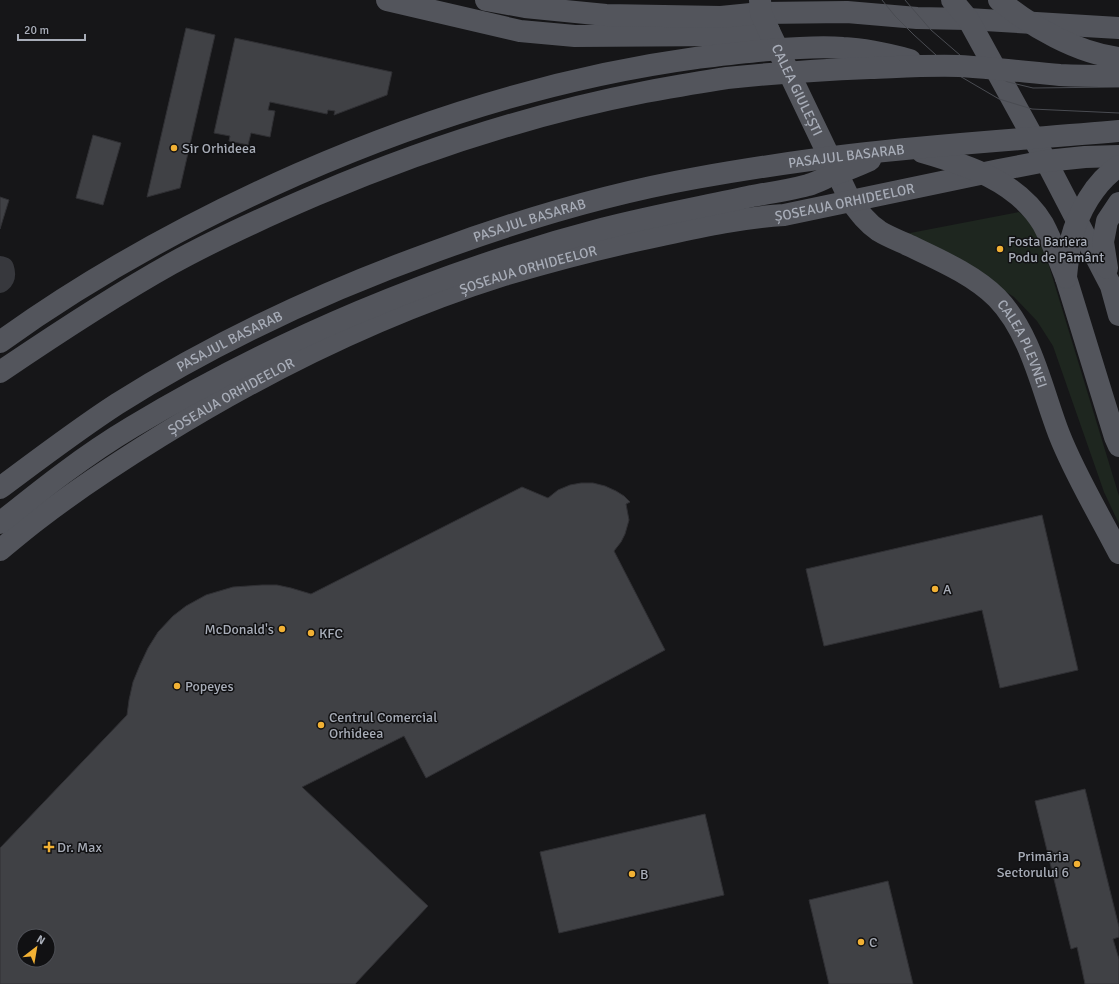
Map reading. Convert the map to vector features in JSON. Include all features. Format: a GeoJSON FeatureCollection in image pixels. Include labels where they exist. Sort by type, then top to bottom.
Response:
{"type":"FeatureCollection","features":[{"type":"Feature","properties":{"kind":"main road"},"geometry":{"type":"LineString","coordinates":[[387,0],[520,31],[575,36],[727,35],[763,15]]}},
{"type":"Feature","properties":{"kind":"main road"},"geometry":{"type":"LineString","coordinates":[[486,0],[524,7],[606,15],[721,17],[847,12],[917,18],[969,10],[1119,28]]}},
{"type":"Feature","properties":{"kind":"main road"},"geometry":{"type":"LineString","coordinates":[[606,15],[659,0]]}},
{"type":"Feature","properties":{"kind":"main road"},"geometry":{"type":"LineString","coordinates":[[952,0],[969,10],[1111,286]]}},
{"type":"Feature","properties":{"kind":"main road"},"geometry":{"type":"LineString","coordinates":[[999,0],[1031,23],[1062,40],[1084,50],[1119,58]]}},
{"type":"Feature","properties":{"kind":"main road","name":"CALEA GIULEȘTI"},"geometry":{"type":"LineString","coordinates":[[763,15],[850,200]]}},
{"type":"Feature","properties":{"kind":"main road"},"geometry":{"type":"LineString","coordinates":[[0,342],[88,283],[203,219],[267,188],[394,135],[472,108],[532,90],[594,75],[660,63],[734,53],[800,47],[842,48],[883,53],[934,66]]}},
{"type":"Feature","properties":{"kind":"main road"},"geometry":{"type":"LineString","coordinates":[[0,372],[59,332],[122,293],[173,263],[232,232],[354,179],[417,155],[478,134],[545,114],[608,99],[726,78],[817,71],[961,66],[1079,76],[1119,76]]}},
{"type":"Feature","properties":{"kind":"main road","name":"PASAJUL BASARAB"},"geometry":{"type":"LineString","coordinates":[[0,488],[67,438],[111,408],[246,332],[318,298],[386,269],[464,240],[530,219],[623,194],[694,178],[850,155],[904,149],[1119,131]]}},
{"type":"Feature","properties":{"kind":"main road"},"geometry":{"type":"LineString","coordinates":[[0,523],[85,458],[131,428],[235,370],[353,314],[475,267],[540,246],[602,228],[676,211],[809,185],[904,149],[945,158],[972,168],[1010,188],[1029,206],[1042,224],[1054,248],[1066,278],[1118,444]]}},
{"type":"Feature","properties":{"kind":"main road","name":"ȘOSEAUA ORHIDEELOR"},"geometry":{"type":"LineString","coordinates":[[0,550],[57,505],[105,472],[196,415],[243,388],[300,359],[409,309],[502,276],[599,249],[719,223],[784,215],[850,200],[1046,161],[1085,157],[1119,156]]}},
{"type":"Feature","properties":{"kind":"main road"},"geometry":{"type":"LineString","coordinates":[[1066,278],[1072,239],[1077,222],[1097,187],[1112,170],[1119,166]]}},
{"type":"Feature","properties":{"kind":"main road","name":"CALEA PLEVNEI"},"geometry":{"type":"LineString","coordinates":[[850,200],[864,219],[880,231],[942,261],[977,281],[997,298],[1013,318],[1027,344],[1059,435],[1119,553]]}},
{"type":"Feature","properties":{"kind":"main road"},"geometry":{"type":"LineString","coordinates":[[1119,203],[1107,221],[1103,242],[1111,286],[1119,315]]}},
{"type":"Feature","properties":{"kind":"lane"},"geometry":{"type":"LineString","coordinates":[[0,267],[3,268],[5,275],[3,280],[0,282]]}},
{"type":"Feature","properties":{"kind":"shaded area"},"geometry":{"type":"Polygon","coordinates":[[[1019,212],[1031,223],[1046,256],[1119,496],[1119,524],[1104,492],[1053,346],[1037,321],[1014,297],[970,269],[905,234],[1019,212]]]}},
{"type":"Feature","properties":{"kind":"building","name":"Sir Orhideea"},"geometry":{"type":"Polygon","coordinates":[[[186,28],[215,35],[180,188],[147,197],[186,28]]]}},
{"type":"Feature","properties":{"kind":"building"},"geometry":{"type":"Polygon","coordinates":[[[235,38],[392,72],[387,95],[334,115],[335,111],[328,110],[327,114],[270,102],[268,110],[275,111],[270,137],[251,133],[248,145],[229,141],[230,136],[214,133],[235,38]]]}},
{"type":"Feature","properties":{"kind":"building"},"geometry":{"type":"Polygon","coordinates":[[[93,135],[121,143],[103,205],[76,198],[93,135]]]}},
{"type":"Feature","properties":{"kind":"building"},"geometry":{"type":"Polygon","coordinates":[[[0,197],[9,200],[0,229],[0,197]]]}},
{"type":"Feature","properties":{"kind":"building","name":"Centrul Comercial Orhideea"},"geometry":{"type":"Polygon","coordinates":[[[593,483],[616,491],[630,502],[626,504],[629,520],[625,534],[614,551],[665,650],[426,778],[404,736],[302,787],[428,906],[355,984],[0,984],[0,848],[127,715],[133,682],[140,665],[158,632],[173,616],[186,606],[206,595],[233,587],[277,585],[311,594],[522,487],[548,498],[558,490],[570,485],[593,483]]]}},
{"type":"Feature","properties":{"kind":"building","name":"A"},"geometry":{"type":"Polygon","coordinates":[[[1042,515],[1078,670],[1000,688],[982,610],[824,646],[806,569],[1042,515]]]}},
{"type":"Feature","properties":{"kind":"building","name":"Primăria Sectorului 6"},"geometry":{"type":"Polygon","coordinates":[[[1085,789],[1119,927],[1119,937],[1113,939],[1119,959],[1119,984],[1085,984],[1077,947],[1071,949],[1035,801],[1085,789]]]}},
{"type":"Feature","properties":{"kind":"building","name":"B"},"geometry":{"type":"Polygon","coordinates":[[[705,814],[724,895],[559,933],[540,852],[705,814]]]}},
{"type":"Feature","properties":{"kind":"building","name":"C"},"geometry":{"type":"Polygon","coordinates":[[[888,881],[913,984],[829,984],[809,900],[888,881]]]}},
{"type":"Feature","properties":{"kind":"tram line"},"geometry":{"type":"LineString","coordinates":[[882,0],[895,16],[914,35],[958,75],[999,99],[1032,109],[1119,113]]}},
{"type":"Feature","properties":{"kind":"tram line"},"geometry":{"type":"LineString","coordinates":[[905,0],[931,30],[968,62],[1008,82],[1033,88],[1119,87]]}},
{"type":"Feature","properties":{"kind":"place","name":"Sir Orhideea"},"geometry":{"type":"Point","coordinates":[174,148]}},
{"type":"Feature","properties":{"kind":"place","name":"Fosta Bariera Podu de Pământ"},"geometry":{"type":"Point","coordinates":[1000,249]}},
{"type":"Feature","properties":{"kind":"place","name":"A"},"geometry":{"type":"Point","coordinates":[935,589]}},
{"type":"Feature","properties":{"kind":"place","name":"McDonald's"},"geometry":{"type":"Point","coordinates":[282,629]}},
{"type":"Feature","properties":{"kind":"place","name":"KFC"},"geometry":{"type":"Point","coordinates":[311,633]}},
{"type":"Feature","properties":{"kind":"place","name":"Popeyes"},"geometry":{"type":"Point","coordinates":[177,686]}},
{"type":"Feature","properties":{"kind":"place","name":"Centrul Comercial Orhideea"},"geometry":{"type":"Point","coordinates":[321,725]}},
{"type":"Feature","properties":{"kind":"place","name":"Dr. Max"},"geometry":{"type":"Point","coordinates":[49,847]}},
{"type":"Feature","properties":{"kind":"place","name":"Primăria Sectorului 6"},"geometry":{"type":"Point","coordinates":[1077,864]}},
{"type":"Feature","properties":{"kind":"place","name":"B"},"geometry":{"type":"Point","coordinates":[632,874]}},
{"type":"Feature","properties":{"kind":"place","name":"C"},"geometry":{"type":"Point","coordinates":[861,942]}}]}
